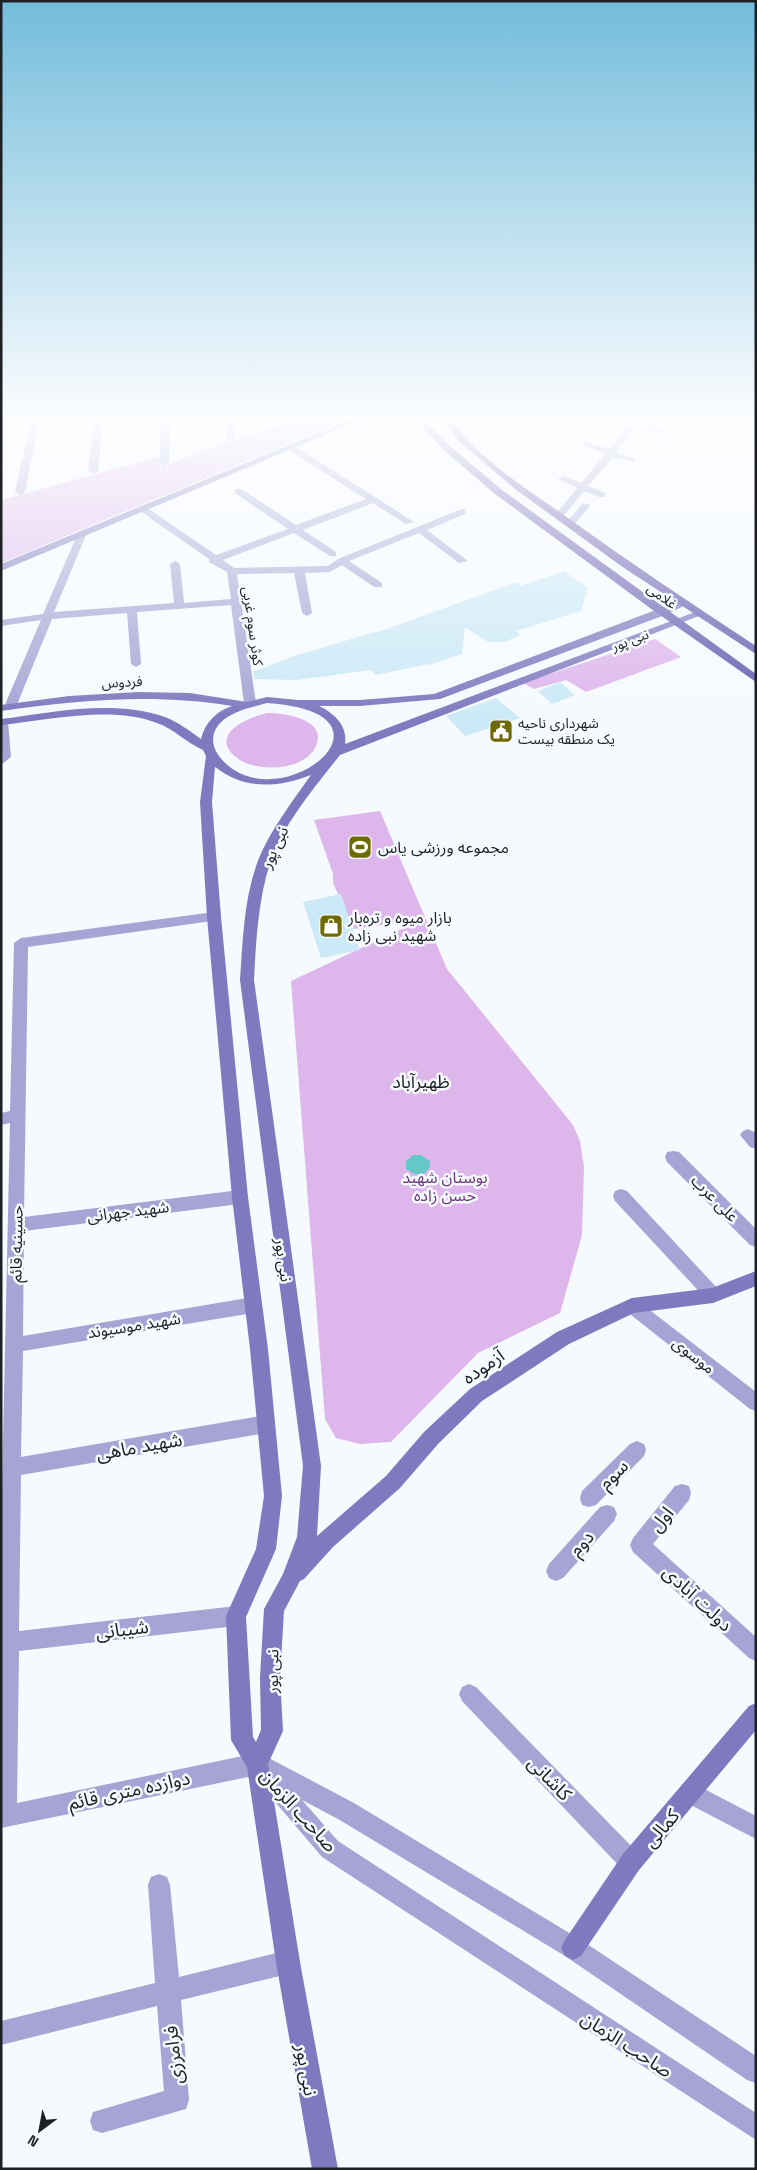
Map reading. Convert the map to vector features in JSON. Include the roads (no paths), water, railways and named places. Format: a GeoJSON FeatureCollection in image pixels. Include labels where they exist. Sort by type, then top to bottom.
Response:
{"type":"FeatureCollection","features":[{"type":"Feature","properties":{"kind":"main road"},"geometry":{"type":"LineString","coordinates":[[1,568],[121,518]]}},
{"type":"Feature","properties":{"kind":"main road","name":"غلامی"},"geometry":{"type":"LineString","coordinates":[[533,518],[661,613],[756,679]]}},
{"type":"Feature","properties":{"kind":"main road","name":"غلامی"},"geometry":{"type":"LineString","coordinates":[[561,518],[682,603],[753,646]]}},
{"type":"Feature","properties":{"kind":"main road","name":"نبی پور"},"geometry":{"type":"LineString","coordinates":[[301,703],[360,704],[436,697],[661,613],[682,603]]}},
{"type":"Feature","properties":{"kind":"main road","name":"نبی پور"},"geometry":{"type":"LineString","coordinates":[[336,752],[434,712],[471,700],[699,614]]}},
{"type":"Feature","properties":{"kind":"main road","name":"فردوس"},"geometry":{"type":"LineString","coordinates":[[6,708],[66,700],[150,696],[184,696],[247,704]]}},
{"type":"Feature","properties":{"kind":"main road"},"geometry":{"type":"LineString","coordinates":[[207,752],[220,768],[234,776],[272,782],[300,776],[324,765],[336,752],[340,740],[337,728],[330,718],[317,709],[301,703],[284,700],[247,704],[227,712],[214,722],[206,734],[206,802],[214,917],[240,1197],[254,1305],[273,1496],[266,1549],[250,1589],[236,1616]]}},
{"type":"Feature","properties":{"kind":"main road","name":"فردوس"},"geometry":{"type":"LineString","coordinates":[[2,722],[84,714],[135,714],[155,718],[173,726],[207,752]]}},
{"type":"Feature","properties":{"kind":"main road","name":"نبی پور"},"geometry":{"type":"LineString","coordinates":[[257,1764],[272,1731],[270,1677],[274,1609],[290,1580],[307,1537],[312,1466],[247,980],[251,922],[265,862],[288,817],[324,765]]}},
{"type":"Feature","properties":{"kind":"main road","name":"آزموده"},"geometry":{"type":"LineString","coordinates":[[290,1580],[326,1540],[392,1482],[431,1438],[476,1395],[563,1338],[632,1306],[713,1295],[756,1278]]}},
{"type":"Feature","properties":{"kind":"main road","name":"نبی پور"},"geometry":{"type":"LineString","coordinates":[[236,1616],[242,1740],[257,1764],[288,1962],[325,2169]]}},
{"type":"Feature","properties":{"kind":"main road","name":"کمالی"},"geometry":{"type":"LineString","coordinates":[[573,1948],[631,1862],[691,1794],[756,1713]]}},
{"type":"Feature","properties":{"kind":"street","name":"کوثر سوم غربی"},"geometry":{"type":"LineString","coordinates":[[156,518],[213,560],[232,571],[247,704]]}},
{"type":"Feature","properties":{"kind":"street"},"geometry":{"type":"LineString","coordinates":[[279,518],[333,554]]}},
{"type":"Feature","properties":{"kind":"street"},"geometry":{"type":"LineString","coordinates":[[213,560],[324,518]]}},
{"type":"Feature","properties":{"kind":"street"},"geometry":{"type":"LineString","coordinates":[[402,518],[408,522]]}},
{"type":"Feature","properties":{"kind":"street"},"geometry":{"type":"LineString","coordinates":[[232,571],[330,568],[342,561],[447,518]]}},
{"type":"Feature","properties":{"kind":"street"},"geometry":{"type":"LineString","coordinates":[[570,524],[575,518]]}},
{"type":"Feature","properties":{"kind":"street"},"geometry":{"type":"LineString","coordinates":[[420,529],[463,561]]}},
{"type":"Feature","properties":{"kind":"street"},"geometry":{"type":"LineString","coordinates":[[6,708],[48,616],[81,535]]}},
{"type":"Feature","properties":{"kind":"street"},"geometry":{"type":"LineString","coordinates":[[342,561],[378,585]]}},
{"type":"Feature","properties":{"kind":"street"},"geometry":{"type":"LineString","coordinates":[[175,564],[179,606]]}},
{"type":"Feature","properties":{"kind":"street"},"geometry":{"type":"LineString","coordinates":[[299,570],[307,613]]}},
{"type":"Feature","properties":{"kind":"street"},"geometry":{"type":"LineString","coordinates":[[1,623],[48,616],[235,602]]}},
{"type":"Feature","properties":{"kind":"street"},"geometry":{"type":"LineString","coordinates":[[132,609],[136,664]]}},
{"type":"Feature","properties":{"kind":"street"},"geometry":{"type":"LineString","coordinates":[[1,761],[5,757],[2,722]]}},
{"type":"Feature","properties":{"kind":"street","name":"حسینیه قائم"},"geometry":{"type":"LineString","coordinates":[[4,1817],[16,1225],[10,1118],[21,943],[214,917]]}},
{"type":"Feature","properties":{"kind":"street","name":"علی عرب"},"geometry":{"type":"LineString","coordinates":[[673,1157],[756,1240]]}},
{"type":"Feature","properties":{"kind":"street"},"geometry":{"type":"LineString","coordinates":[[621,1196],[713,1295]]}},
{"type":"Feature","properties":{"kind":"street","name":"شهید جهرانی"},"geometry":{"type":"LineString","coordinates":[[16,1225],[240,1197]]}},
{"type":"Feature","properties":{"kind":"street","name":"شهید موسیوند"},"geometry":{"type":"LineString","coordinates":[[14,1345],[254,1305]]}},
{"type":"Feature","properties":{"kind":"street","name":"موسوی"},"geometry":{"type":"LineString","coordinates":[[632,1306],[756,1403]]}},
{"type":"Feature","properties":{"kind":"street","name":"شهید ماهی"},"geometry":{"type":"LineString","coordinates":[[12,1468],[266,1424]]}},
{"type":"Feature","properties":{"kind":"street","name":"سوم"},"geometry":{"type":"LineString","coordinates":[[589,1498],[637,1450]]}},
{"type":"Feature","properties":{"kind":"street","name":"اول"},"geometry":{"type":"LineString","coordinates":[[640,1544],[682,1493]]}},
{"type":"Feature","properties":{"kind":"street","name":"دوم"},"geometry":{"type":"LineString","coordinates":[[556,1571],[607,1514]]}},
{"type":"Feature","properties":{"kind":"street","name":"دولت آبادی"},"geometry":{"type":"LineString","coordinates":[[640,1544],[756,1651]]}},
{"type":"Feature","properties":{"kind":"street","name":"شیبانی"},"geometry":{"type":"LineString","coordinates":[[9,1642],[236,1616]]}},
{"type":"Feature","properties":{"kind":"street","name":"کاشانی"},"geometry":{"type":"LineString","coordinates":[[469,1694],[631,1862]]}},
{"type":"Feature","properties":{"kind":"street","name":"دوازده متری قائم"},"geometry":{"type":"LineString","coordinates":[[4,1817],[257,1764]]}},
{"type":"Feature","properties":{"kind":"street","name":"صاحب الزمان"},"geometry":{"type":"LineString","coordinates":[[257,1764],[346,1811],[573,1948],[756,2071]]}},
{"type":"Feature","properties":{"kind":"street","name":"صاحب الزمان"},"geometry":{"type":"LineString","coordinates":[[257,1764],[330,1849],[756,2128]]}},
{"type":"Feature","properties":{"kind":"street"},"geometry":{"type":"LineString","coordinates":[[691,1794],[756,1828]]}},
{"type":"Feature","properties":{"kind":"street","name":"فرامرزی"},"geometry":{"type":"LineString","coordinates":[[102,2121],[177,2100],[166,1992],[159,1885]]}},
{"type":"Feature","properties":{"kind":"street"},"geometry":{"type":"LineString","coordinates":[[1,2034],[288,1962]]}},
{"type":"Feature","properties":{"kind":"water"},"geometry":{"type":"Polygon","coordinates":[[[413,1155],[421,1155],[430,1161],[430,1167],[424,1174],[414,1174],[406,1169],[406,1161],[413,1155]]]}},
{"type":"Feature","properties":{"kind":"place","name":"شهرداری ناحیه یک منطقه بیست"},"geometry":{"type":"Point","coordinates":[501,731]}},
{"type":"Feature","properties":{"kind":"place","name":"مجموعه ورزشی یاس"},"geometry":{"type":"Point","coordinates":[360,847]}},
{"type":"Feature","properties":{"kind":"place","name":"بازار میوه و تره‌بار شهید نبی زاده"},"geometry":{"type":"Point","coordinates":[331,926]}},
{"type":"Feature","properties":{"kind":"district","name":"ظهیرآباد"},"geometry":{"type":"Point","coordinates":[421,1082]}},
{"type":"Feature","properties":{"kind":"park label","name":"بوستان شهید حسن زاده"},"geometry":{"type":"Point","coordinates":[445,1186]}}]}
